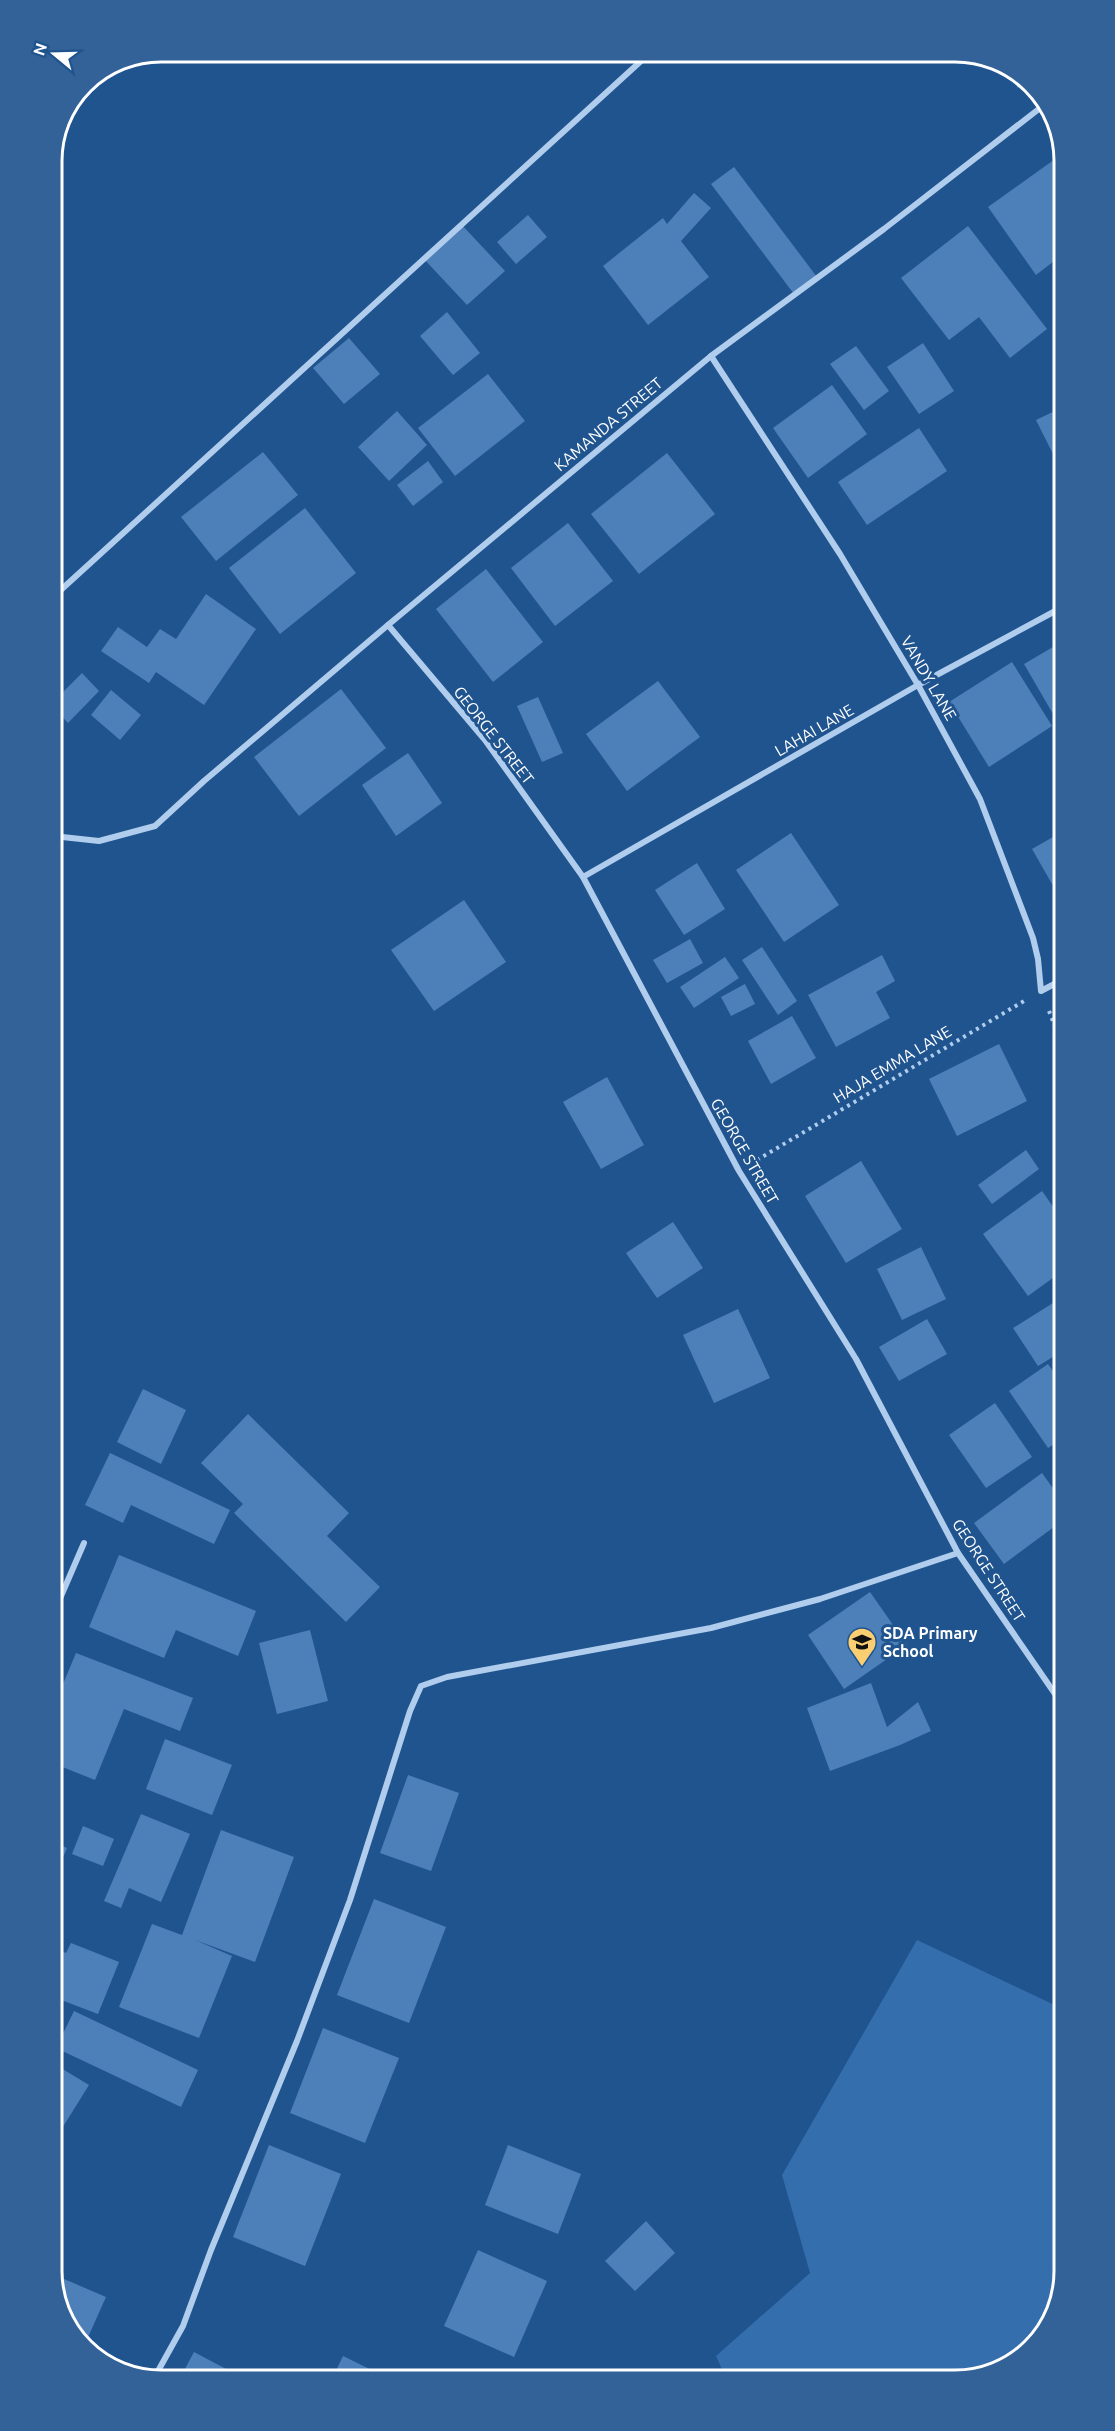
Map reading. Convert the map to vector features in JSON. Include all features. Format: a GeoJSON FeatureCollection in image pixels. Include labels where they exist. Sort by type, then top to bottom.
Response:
{"type":"FeatureCollection","features":[{"type":"Feature","properties":{"kind":"street"},"geometry":{"type":"LineString","coordinates":[[62,589],[640,62]]}},
{"type":"Feature","properties":{"kind":"street","name":"KAMANDA STREET"},"geometry":{"type":"LineString","coordinates":[[62,837],[99,841],[155,826],[204,781],[388,625],[711,356],[884,229],[1039,109]]}},
{"type":"Feature","properties":{"kind":"street","name":"VANDY LANE"},"geometry":{"type":"LineString","coordinates":[[711,356],[840,554],[918,685],[980,799],[1033,938],[1038,959],[1041,991]]}},
{"type":"Feature","properties":{"kind":"street","name":"LAHAI LANE"},"geometry":{"type":"LineString","coordinates":[[583,877],[918,685],[1054,612]]}},
{"type":"Feature","properties":{"kind":"street","name":"GEORGE STREET"},"geometry":{"type":"LineString","coordinates":[[388,625],[485,740],[583,877],[739,1171],[856,1359],[958,1553],[1054,1692]]}},
{"type":"Feature","properties":{"kind":"street"},"geometry":{"type":"LineString","coordinates":[[1041,991],[1054,984]]}},
{"type":"Feature","properties":{"kind":"street"},"geometry":{"type":"LineString","coordinates":[[62,1594],[84,1543]]}},
{"type":"Feature","properties":{"kind":"street"},"geometry":{"type":"LineString","coordinates":[[159,2369],[183,2326],[297,2041],[350,1900],[410,1711],[421,1686],[447,1677],[711,1628],[820,1599],[958,1553]]}},
{"type":"Feature","properties":{"kind":"path"},"geometry":{"type":"LineString","coordinates":[[1041,991],[1054,1024]]}},
{"type":"Feature","properties":{"kind":"path","name":"HAJA EMMA LANE"},"geometry":{"type":"LineString","coordinates":[[739,1171],[1041,991]]}},
{"type":"Feature","properties":{"kind":"shaded area"},"geometry":{"type":"Polygon","coordinates":[[[917,1940],[1054,2005],[1054,2270],[1052,2290],[1043,2314],[1033,2331],[1015,2349],[986,2364],[954,2370],[722,2370],[716,2356],[810,2273],[782,2175],[917,1940]]]}},
{"type":"Feature","properties":{"kind":"building"},"geometry":{"type":"Polygon","coordinates":[[[1054,160],[1054,261],[1036,275],[988,207],[1054,160]]]}},
{"type":"Feature","properties":{"kind":"building"},"geometry":{"type":"Polygon","coordinates":[[[734,167],[817,277],[794,294],[711,184],[734,167]]]}},
{"type":"Feature","properties":{"kind":"building"},"geometry":{"type":"Polygon","coordinates":[[[694,193],[711,208],[681,241],[709,277],[648,325],[603,266],[663,218],[667,224],[694,193]]]}},
{"type":"Feature","properties":{"kind":"building"},"geometry":{"type":"Polygon","coordinates":[[[528,215],[547,237],[516,264],[497,242],[528,215]]]}},
{"type":"Feature","properties":{"kind":"building"},"geometry":{"type":"Polygon","coordinates":[[[460,223],[505,271],[467,305],[423,258],[460,223]]]}},
{"type":"Feature","properties":{"kind":"building"},"geometry":{"type":"Polygon","coordinates":[[[968,226],[1047,329],[1010,358],[979,317],[949,340],[901,278],[968,226]]]}},
{"type":"Feature","properties":{"kind":"building"},"geometry":{"type":"Polygon","coordinates":[[[447,312],[480,353],[453,375],[420,336],[447,312]]]}},
{"type":"Feature","properties":{"kind":"building"},"geometry":{"type":"Polygon","coordinates":[[[349,338],[380,374],[344,404],[313,368],[349,338]]]}},
{"type":"Feature","properties":{"kind":"building"},"geometry":{"type":"Polygon","coordinates":[[[923,343],[954,391],[919,414],[887,367],[923,343]]]}},
{"type":"Feature","properties":{"kind":"building"},"geometry":{"type":"Polygon","coordinates":[[[856,346],[889,391],[864,410],[830,364],[856,346]]]}},
{"type":"Feature","properties":{"kind":"building"},"geometry":{"type":"Polygon","coordinates":[[[488,374],[525,421],[455,476],[418,428],[488,374]]]}},
{"type":"Feature","properties":{"kind":"building"},"geometry":{"type":"Polygon","coordinates":[[[832,385],[867,434],[808,478],[773,428],[832,385]]]}},
{"type":"Feature","properties":{"kind":"building"},"geometry":{"type":"Polygon","coordinates":[[[397,411],[427,445],[389,481],[358,447],[397,411]]]}},
{"type":"Feature","properties":{"kind":"building"},"geometry":{"type":"Polygon","coordinates":[[[1054,411],[1054,456],[1036,420],[1054,411]]]}},
{"type":"Feature","properties":{"kind":"building"},"geometry":{"type":"Polygon","coordinates":[[[919,428],[947,471],[867,525],[838,482],[919,428]]]}},
{"type":"Feature","properties":{"kind":"building"},"geometry":{"type":"Polygon","coordinates":[[[263,452],[298,495],[216,561],[181,517],[263,452]]]}},
{"type":"Feature","properties":{"kind":"building"},"geometry":{"type":"Polygon","coordinates":[[[667,453],[715,514],[639,574],[591,514],[667,453]]]}},
{"type":"Feature","properties":{"kind":"building"},"geometry":{"type":"Polygon","coordinates":[[[428,461],[443,482],[413,506],[397,485],[428,461]]]}},
{"type":"Feature","properties":{"kind":"building"},"geometry":{"type":"Polygon","coordinates":[[[305,508],[356,573],[280,634],[229,568],[305,508]]]}},
{"type":"Feature","properties":{"kind":"building"},"geometry":{"type":"Polygon","coordinates":[[[568,523],[613,581],[555,626],[511,568],[568,523]]]}},
{"type":"Feature","properties":{"kind":"building"},"geometry":{"type":"Polygon","coordinates":[[[486,569],[543,642],[493,682],[436,609],[486,569]]]}},
{"type":"Feature","properties":{"kind":"building"},"geometry":{"type":"Polygon","coordinates":[[[206,594],[256,629],[204,705],[156,672],[149,683],[101,651],[118,627],[147,647],[160,629],[176,639],[206,594]]]}},
{"type":"Feature","properties":{"kind":"building"},"geometry":{"type":"Polygon","coordinates":[[[1053,647],[1054,649],[1054,716],[1024,664],[1053,647]]]}},
{"type":"Feature","properties":{"kind":"building"},"geometry":{"type":"Polygon","coordinates":[[[1012,662],[1052,726],[989,767],[949,702],[1012,662]]]}},
{"type":"Feature","properties":{"kind":"building"},"geometry":{"type":"Polygon","coordinates":[[[82,673],[99,691],[68,723],[62,717],[62,693],[82,673]]]}},
{"type":"Feature","properties":{"kind":"building"},"geometry":{"type":"Polygon","coordinates":[[[658,681],[700,737],[627,791],[586,734],[658,681]]]}},
{"type":"Feature","properties":{"kind":"building"},"geometry":{"type":"Polygon","coordinates":[[[341,689],[386,748],[299,816],[254,757],[341,689]]]}},
{"type":"Feature","properties":{"kind":"building"},"geometry":{"type":"Polygon","coordinates":[[[111,690],[141,715],[120,740],[91,715],[111,690]]]}},
{"type":"Feature","properties":{"kind":"building"},"geometry":{"type":"Polygon","coordinates":[[[538,697],[563,753],[542,762],[517,706],[538,697]]]}},
{"type":"Feature","properties":{"kind":"building"},"geometry":{"type":"Polygon","coordinates":[[[408,753],[442,803],[396,836],[362,785],[408,753]]]}},
{"type":"Feature","properties":{"kind":"building"},"geometry":{"type":"Polygon","coordinates":[[[791,833],[839,905],[784,942],[736,870],[791,833]]]}},
{"type":"Feature","properties":{"kind":"building"},"geometry":{"type":"Polygon","coordinates":[[[1054,836],[1054,888],[1032,849],[1054,836]]]}},
{"type":"Feature","properties":{"kind":"building"},"geometry":{"type":"Polygon","coordinates":[[[697,863],[725,909],[684,935],[655,890],[697,863]]]}},
{"type":"Feature","properties":{"kind":"building"},"geometry":{"type":"Polygon","coordinates":[[[464,900],[506,962],[434,1011],[391,950],[464,900]]]}},
{"type":"Feature","properties":{"kind":"building"},"geometry":{"type":"Polygon","coordinates":[[[690,939],[703,963],[667,983],[653,960],[690,939]]]}},
{"type":"Feature","properties":{"kind":"building"},"geometry":{"type":"Polygon","coordinates":[[[762,947],[797,1001],[778,1015],[742,960],[762,947]]]}},
{"type":"Feature","properties":{"kind":"building"},"geometry":{"type":"Polygon","coordinates":[[[882,955],[895,981],[876,992],[890,1018],[836,1047],[808,995],[882,955]]]}},
{"type":"Feature","properties":{"kind":"building"},"geometry":{"type":"Polygon","coordinates":[[[725,957],[739,978],[694,1008],[680,987],[725,957]]]}},
{"type":"Feature","properties":{"kind":"building"},"geometry":{"type":"Polygon","coordinates":[[[745,984],[755,1004],[731,1016],[721,997],[745,984]]]}},
{"type":"Feature","properties":{"kind":"building"},"geometry":{"type":"Polygon","coordinates":[[[792,1016],[816,1058],[771,1084],[748,1041],[792,1016]]]}},
{"type":"Feature","properties":{"kind":"building"},"geometry":{"type":"Polygon","coordinates":[[[999,1044],[1027,1101],[957,1136],[929,1079],[999,1044]]]}},
{"type":"Feature","properties":{"kind":"building"},"geometry":{"type":"Polygon","coordinates":[[[607,1077],[644,1145],[601,1169],[563,1102],[607,1077]]]}},
{"type":"Feature","properties":{"kind":"building"},"geometry":{"type":"Polygon","coordinates":[[[1026,1150],[1039,1169],[992,1204],[978,1185],[1026,1150]]]}},
{"type":"Feature","properties":{"kind":"building"},"geometry":{"type":"Polygon","coordinates":[[[861,1161],[902,1229],[846,1263],[805,1196],[861,1161]]]}},
{"type":"Feature","properties":{"kind":"building"},"geometry":{"type":"Polygon","coordinates":[[[1042,1191],[1054,1208],[1054,1277],[1028,1296],[983,1234],[1042,1191]]]}},
{"type":"Feature","properties":{"kind":"building"},"geometry":{"type":"Polygon","coordinates":[[[673,1222],[703,1268],[657,1298],[626,1253],[673,1222]]]}},
{"type":"Feature","properties":{"kind":"building"},"geometry":{"type":"Polygon","coordinates":[[[921,1247],[946,1299],[902,1320],[877,1269],[921,1247]]]}},
{"type":"Feature","properties":{"kind":"building"},"geometry":{"type":"Polygon","coordinates":[[[1054,1302],[1054,1356],[1038,1366],[1013,1328],[1054,1302]]]}},
{"type":"Feature","properties":{"kind":"building"},"geometry":{"type":"Polygon","coordinates":[[[738,1309],[770,1378],[714,1403],[683,1335],[738,1309]]]}},
{"type":"Feature","properties":{"kind":"building"},"geometry":{"type":"Polygon","coordinates":[[[927,1319],[947,1354],[899,1381],[879,1347],[927,1319]]]}},
{"type":"Feature","properties":{"kind":"building"},"geometry":{"type":"Polygon","coordinates":[[[1048,1364],[1054,1373],[1054,1444],[1048,1448],[1009,1391],[1048,1364]]]}},
{"type":"Feature","properties":{"kind":"building"},"geometry":{"type":"Polygon","coordinates":[[[143,1389],[186,1410],[161,1464],[117,1442],[143,1389]]]}},
{"type":"Feature","properties":{"kind":"building"},"geometry":{"type":"Polygon","coordinates":[[[995,1403],[1032,1457],[986,1488],[949,1435],[995,1403]]]}},
{"type":"Feature","properties":{"kind":"building"},"geometry":{"type":"Polygon","coordinates":[[[248,1414],[349,1513],[327,1536],[380,1587],[346,1622],[234,1513],[243,1504],[201,1463],[248,1414]]]}},
{"type":"Feature","properties":{"kind":"building"},"geometry":{"type":"Polygon","coordinates":[[[110,1453],[230,1510],[214,1544],[131,1505],[123,1523],[85,1505],[110,1453]]]}},
{"type":"Feature","properties":{"kind":"building"},"geometry":{"type":"Polygon","coordinates":[[[1042,1473],[1054,1490],[1054,1527],[1004,1564],[974,1523],[1042,1473]]]}},
{"type":"Feature","properties":{"kind":"building"},"geometry":{"type":"Polygon","coordinates":[[[119,1555],[256,1611],[238,1656],[176,1630],[164,1658],[89,1627],[119,1555]]]}},
{"type":"Feature","properties":{"kind":"building"},"geometry":{"type":"Polygon","coordinates":[[[870,1592],[907,1645],[844,1689],[808,1635],[870,1592]]]}},
{"type":"Feature","properties":{"kind":"building"},"geometry":{"type":"Polygon","coordinates":[[[310,1630],[328,1701],[277,1714],[259,1643],[310,1630]]]}},
{"type":"Feature","properties":{"kind":"building"},"geometry":{"type":"Polygon","coordinates":[[[76,1653],[193,1698],[180,1731],[124,1709],[95,1780],[62,1767],[62,1686],[76,1653]]]}},
{"type":"Feature","properties":{"kind":"building"},"geometry":{"type":"Polygon","coordinates":[[[871,1683],[887,1727],[918,1702],[931,1731],[830,1771],[807,1708],[871,1683]]]}},
{"type":"Feature","properties":{"kind":"building"},"geometry":{"type":"Polygon","coordinates":[[[165,1739],[232,1765],[212,1815],[146,1789],[165,1739]]]}},
{"type":"Feature","properties":{"kind":"building"},"geometry":{"type":"Polygon","coordinates":[[[408,1775],[459,1793],[431,1871],[380,1853],[408,1775]]]}},
{"type":"Feature","properties":{"kind":"building"},"geometry":{"type":"Polygon","coordinates":[[[141,1814],[190,1834],[161,1902],[129,1888],[121,1908],[104,1901],[141,1814]]]}},
{"type":"Feature","properties":{"kind":"building"},"geometry":{"type":"Polygon","coordinates":[[[83,1826],[114,1839],[103,1866],[72,1854],[83,1826]]]}},
{"type":"Feature","properties":{"kind":"building"},"geometry":{"type":"Polygon","coordinates":[[[221,1830],[294,1857],[255,1962],[195,1940],[232,1956],[199,2038],[119,2007],[152,1924],[182,1935],[221,1830]]]}},
{"type":"Feature","properties":{"kind":"building"},"geometry":{"type":"Polygon","coordinates":[[[62,1846],[67,1848],[62,1860],[62,1846]]]}},
{"type":"Feature","properties":{"kind":"building"},"geometry":{"type":"Polygon","coordinates":[[[374,1899],[446,1927],[409,2023],[337,1995],[374,1899]]]}},
{"type":"Feature","properties":{"kind":"building"},"geometry":{"type":"Polygon","coordinates":[[[71,1943],[119,1962],[98,2014],[62,2000],[62,1951],[66,1953],[71,1943]]]}},
{"type":"Feature","properties":{"kind":"building"},"geometry":{"type":"Polygon","coordinates":[[[74,2011],[198,2070],[181,2107],[62,2051],[62,2036],[74,2011]]]}},
{"type":"Feature","properties":{"kind":"building"},"geometry":{"type":"Polygon","coordinates":[[[323,2028],[399,2058],[365,2143],[290,2113],[323,2028]]]}},
{"type":"Feature","properties":{"kind":"building"},"geometry":{"type":"Polygon","coordinates":[[[62,2069],[89,2085],[62,2128],[62,2069]]]}},
{"type":"Feature","properties":{"kind":"building"},"geometry":{"type":"Polygon","coordinates":[[[269,2145],[341,2174],[305,2266],[233,2237],[269,2145]]]}},
{"type":"Feature","properties":{"kind":"building"},"geometry":{"type":"Polygon","coordinates":[[[508,2145],[581,2174],[558,2234],[485,2205],[508,2145]]]}},
{"type":"Feature","properties":{"kind":"building"},"geometry":{"type":"Polygon","coordinates":[[[646,2221],[675,2253],[635,2291],[605,2261],[646,2221]]]}},
{"type":"Feature","properties":{"kind":"building"},"geometry":{"type":"Polygon","coordinates":[[[478,2250],[547,2281],[514,2357],[444,2326],[478,2250]]]}},
{"type":"Feature","properties":{"kind":"building"},"geometry":{"type":"Polygon","coordinates":[[[62,2278],[106,2297],[88,2338],[72,2314],[63,2290],[62,2278]]]}},
{"type":"Feature","properties":{"kind":"building"},"geometry":{"type":"Polygon","coordinates":[[[194,2352],[226,2369],[185,2369],[194,2352]]]}},
{"type":"Feature","properties":{"kind":"building"},"geometry":{"type":"Polygon","coordinates":[[[343,2356],[370,2369],[337,2369],[343,2356]]]}},
{"type":"Feature","properties":{"kind":"place","name":"SDA Primary School"},"geometry":{"type":"Point","coordinates":[862,1668]}}]}
